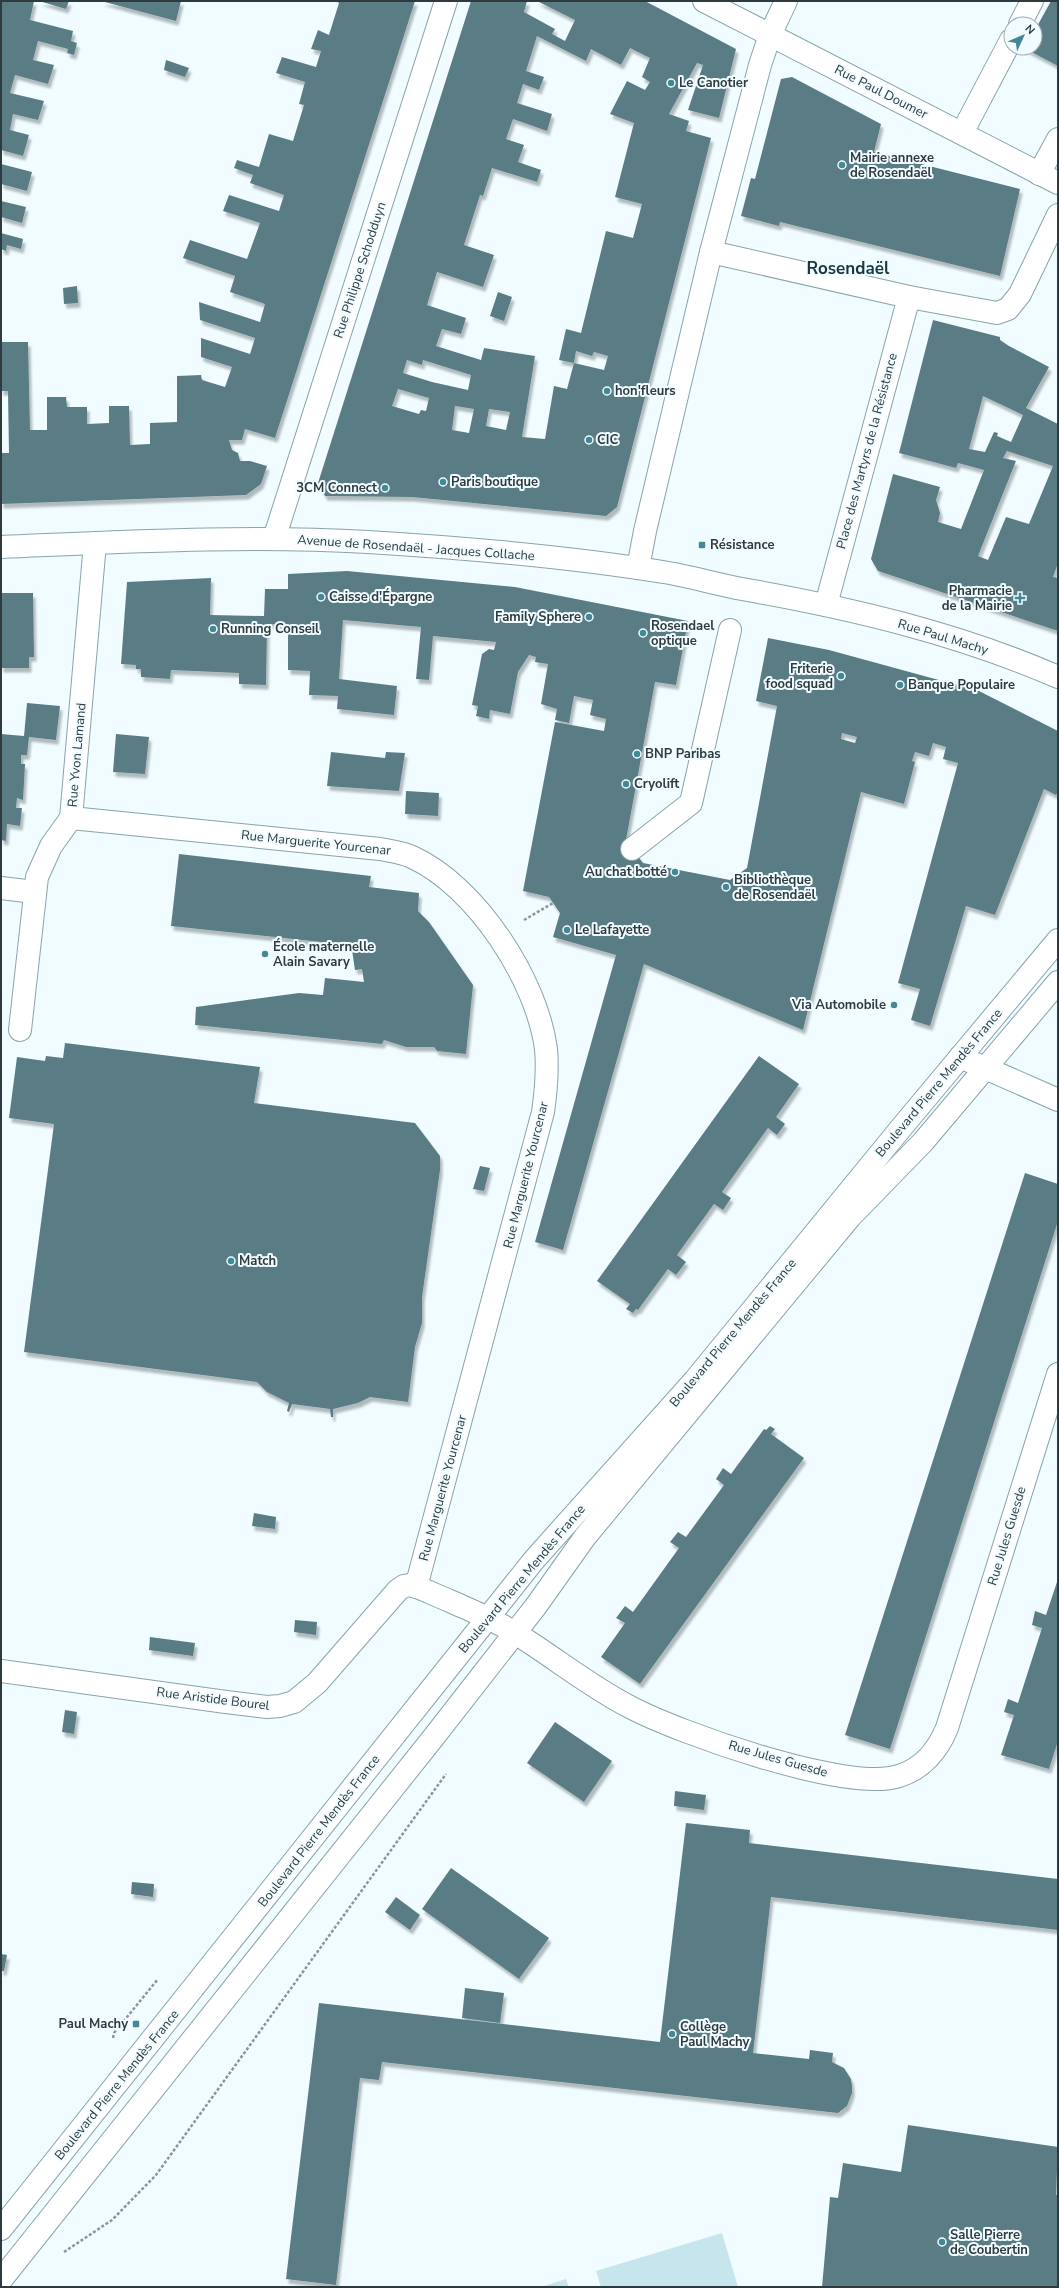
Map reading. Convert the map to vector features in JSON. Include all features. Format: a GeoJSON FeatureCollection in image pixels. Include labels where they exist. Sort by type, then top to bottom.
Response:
{"type":"FeatureCollection","features":[{"type":"Feature","properties":{"kind":"street","name":"Rue Philippe Schodduyn"},"geometry":{"type":"LineString","coordinates":[[274,539],[446,1]]}},
{"type":"Feature","properties":{"kind":"street","name":"Rue Paul Doumer"},"geometry":{"type":"LineString","coordinates":[[704,1],[1049,179]]}},
{"type":"Feature","properties":{"kind":"street"},"geometry":{"type":"LineString","coordinates":[[638,568],[645,531],[711,252],[770,35],[786,1]]}},
{"type":"Feature","properties":{"kind":"street"},"geometry":{"type":"LineString","coordinates":[[1024,16],[1032,1]]}},
{"type":"Feature","properties":{"kind":"street"},"geometry":{"type":"LineString","coordinates":[[962,133],[1003,55]]}},
{"type":"Feature","properties":{"kind":"street"},"geometry":{"type":"LineString","coordinates":[[1049,179],[1058,139]]}},
{"type":"Feature","properties":{"kind":"street"},"geometry":{"type":"LineString","coordinates":[[711,252],[909,297],[981,312],[997,313],[1004,311],[1013,305],[1020,294],[1058,215]]}},
{"type":"Feature","properties":{"kind":"street","name":"Place des Martyrs de la Résistance"},"geometry":{"type":"LineString","coordinates":[[826,605],[909,297]]}},
{"type":"Feature","properties":{"kind":"street","name":"Avenue de Rosendaël - Jacques Collache"},"geometry":{"type":"LineString","coordinates":[[1,547],[95,543],[274,539],[366,542],[483,550],[638,568],[826,605]]}},
{"type":"Feature","properties":{"kind":"street","name":"Rue Yvon Lamand"},"geometry":{"type":"LineString","coordinates":[[20,1030],[34,892],[42,862],[71,818],[95,543]]}},
{"type":"Feature","properties":{"kind":"street","name":"Rue Paul Machy"},"geometry":{"type":"LineString","coordinates":[[826,605],[961,641],[1058,678]]}},
{"type":"Feature","properties":{"kind":"street"},"geometry":{"type":"LineString","coordinates":[[632,849],[692,802],[730,630]]}},
{"type":"Feature","properties":{"kind":"street","name":"Rue Marguerite Yourcenar"},"geometry":{"type":"LineString","coordinates":[[71,818],[380,849],[411,856],[441,874],[454,885],[497,935],[516,965],[532,998],[546,1048],[546,1090],[540,1128],[416,1587]]}},
{"type":"Feature","properties":{"kind":"street"},"geometry":{"type":"LineString","coordinates":[[1,888],[34,892]]}},
{"type":"Feature","properties":{"kind":"street","name":"Boulevard Pierre Mendès France"},"geometry":{"type":"LineString","coordinates":[[1,2230],[204,1977],[534,1560],[695,1380],[1058,940]]}},
{"type":"Feature","properties":{"kind":"street","name":"Boulevard Pierre Mendès France"},"geometry":{"type":"LineString","coordinates":[[1040,1002],[1058,976]]}},
{"type":"Feature","properties":{"kind":"street","name":"Boulevard Pierre Mendès France"},"geometry":{"type":"LineString","coordinates":[[1,2280],[428,1744],[515,1633],[586,1537],[840,1228],[923,1142],[1058,982]]}},
{"type":"Feature","properties":{"kind":"street"},"geometry":{"type":"LineString","coordinates":[[960,1057],[1058,1100]]}},
{"type":"Feature","properties":{"kind":"street","name":"Rue Jules Guesde"},"geometry":{"type":"LineString","coordinates":[[488,1618],[515,1633],[612,1697],[645,1715],[667,1724],[811,1771],[856,1778],[886,1779],[900,1776],[924,1762],[934,1752],[944,1735],[1058,1374]]}},
{"type":"Feature","properties":{"kind":"street","name":"Rue Aristide Bourel"},"geometry":{"type":"LineString","coordinates":[[1,1671],[226,1702],[267,1707],[280,1706],[294,1702],[317,1683],[401,1588],[407,1585],[416,1587]]}},
{"type":"Feature","properties":{"kind":"street"},"geometry":{"type":"LineString","coordinates":[[416,1587],[488,1618]]}},
{"type":"Feature","properties":{"kind":"path"},"geometry":{"type":"LineString","coordinates":[[62,2253],[112,2220],[156,2175],[447,1773]]}},
{"type":"Feature","properties":{"kind":"shaded area"},"geometry":{"type":"Polygon","coordinates":[[[722,2233],[738,2287],[601,2287],[596,2271],[722,2233]]]}},
{"type":"Feature","properties":{"kind":"shaded area"},"geometry":{"type":"Polygon","coordinates":[[[566,2279],[569,2287],[541,2287],[566,2279]]]}},
{"type":"Feature","properties":{"kind":"building"},"geometry":{"type":"Polygon","coordinates":[[[1,1],[34,1],[30,20],[73,31],[71,41],[77,43],[74,55],[67,53],[68,49],[38,41],[33,60],[54,65],[48,84],[15,75],[10,93],[44,101],[38,120],[13,114],[10,130],[29,135],[23,156],[1,150],[1,1]]]}},
{"type":"Feature","properties":{"kind":"building"},"geometry":{"type":"Polygon","coordinates":[[[39,1],[69,1],[66,9],[39,1]]]}},
{"type":"Feature","properties":{"kind":"building"},"geometry":{"type":"Polygon","coordinates":[[[101,1],[181,1],[176,21],[101,1]]]}},
{"type":"Feature","properties":{"kind":"building"},"geometry":{"type":"Polygon","coordinates":[[[336,1],[415,1],[275,438],[245,429],[242,440],[229,440],[232,450],[238,453],[240,461],[250,461],[267,466],[261,484],[246,495],[1,504],[1,453],[9,453],[8,391],[1,391],[1,342],[28,342],[30,430],[47,430],[47,397],[66,397],[67,407],[87,407],[87,424],[109,423],[109,406],[129,406],[130,445],[150,444],[150,423],[177,422],[177,376],[201,375],[202,380],[225,387],[232,367],[201,357],[201,338],[250,354],[255,338],[200,320],[199,302],[260,322],[265,304],[230,292],[235,276],[183,258],[190,240],[247,259],[260,223],[223,211],[229,195],[279,211],[284,195],[250,183],[253,175],[234,168],[237,160],[259,167],[269,134],[293,141],[304,105],[299,104],[305,82],[276,73],[282,57],[316,67],[321,51],[311,49],[318,30],[329,35],[339,3],[336,1]]]}},
{"type":"Feature","properties":{"kind":"building"},"geometry":{"type":"Polygon","coordinates":[[[471,1],[527,1],[524,12],[555,29],[552,34],[565,41],[575,20],[537,1],[645,1],[736,49],[719,118],[688,110],[703,65],[697,63],[669,114],[689,121],[686,131],[711,138],[617,507],[606,516],[412,497],[325,496],[318,483],[471,1]],[[537,36],[526,71],[544,77],[539,90],[523,84],[517,103],[552,114],[547,131],[513,119],[506,139],[524,145],[518,162],[541,170],[537,182],[492,168],[483,196],[480,195],[464,245],[494,255],[483,287],[437,272],[427,305],[466,318],[461,334],[442,329],[436,346],[481,360],[484,348],[535,356],[522,437],[545,439],[554,386],[567,389],[574,363],[559,360],[566,329],[581,333],[606,231],[633,238],[642,204],[615,197],[634,123],[610,114],[627,81],[645,90],[650,82],[642,77],[650,58],[630,48],[621,65],[591,49],[586,61],[537,36]],[[576,351],[574,363],[604,370],[608,356],[594,352],[592,356],[576,351]],[[407,360],[403,373],[432,382],[468,390],[471,375],[423,360],[422,365],[407,360]],[[398,389],[392,406],[419,414],[421,410],[426,411],[429,398],[398,389]],[[455,406],[452,430],[469,433],[474,409],[455,406]],[[489,409],[486,426],[506,430],[510,412],[489,409]]]}},
{"type":"Feature","properties":{"kind":"building"},"geometry":{"type":"Polygon","coordinates":[[[1051,1],[1058,1],[1058,66],[1039,56],[1043,56],[1043,16],[1051,1]]]}},
{"type":"Feature","properties":{"kind":"building"},"geometry":{"type":"Polygon","coordinates":[[[166,60],[189,68],[185,77],[164,70],[166,60]]]}},
{"type":"Feature","properties":{"kind":"building","name":"Mairie annexe de Rosendaël"},"geometry":{"type":"Polygon","coordinates":[[[792,77],[881,124],[874,152],[1020,189],[1000,276],[780,222],[779,226],[741,216],[751,178],[755,179],[781,79],[792,77]]]}},
{"type":"Feature","properties":{"kind":"building"},"geometry":{"type":"Polygon","coordinates":[[[1,164],[32,172],[27,191],[1,184],[1,164]]]}},
{"type":"Feature","properties":{"kind":"building"},"geometry":{"type":"Polygon","coordinates":[[[1,201],[26,207],[22,223],[1,217],[1,201]]]}},
{"type":"Feature","properties":{"kind":"building"},"geometry":{"type":"Polygon","coordinates":[[[1,233],[23,239],[21,249],[7,245],[6,251],[1,249],[1,233]]]}},
{"type":"Feature","properties":{"kind":"building"},"geometry":{"type":"Polygon","coordinates":[[[77,286],[78,303],[64,304],[63,288],[77,286]]]}},
{"type":"Feature","properties":{"kind":"building"},"geometry":{"type":"Polygon","coordinates":[[[498,292],[512,297],[504,321],[490,316],[498,292]]]}},
{"type":"Feature","properties":{"kind":"building"},"geometry":{"type":"Polygon","coordinates":[[[933,320],[1000,337],[1000,340],[1009,346],[1049,367],[1026,408],[1058,424],[1058,563],[1053,577],[1058,578],[1058,631],[878,571],[871,559],[893,474],[940,487],[936,500],[940,513],[938,522],[961,529],[984,470],[958,463],[956,468],[899,453],[933,320]],[[983,396],[969,449],[985,452],[994,432],[998,433],[997,436],[1011,442],[1023,415],[983,396]],[[1007,451],[1003,458],[1016,461],[978,556],[988,560],[1006,517],[1029,524],[1053,466],[1007,451]]]}},
{"type":"Feature","properties":{"kind":"building"},"geometry":{"type":"Polygon","coordinates":[[[347,571],[515,587],[688,621],[676,685],[655,682],[626,840],[643,863],[730,880],[747,868],[777,706],[756,701],[768,638],[829,650],[979,691],[1058,731],[1058,791],[1056,795],[1044,789],[995,915],[966,906],[930,1026],[911,1020],[920,989],[898,983],[958,763],[943,759],[946,747],[933,743],[929,756],[915,752],[912,761],[915,762],[904,804],[861,792],[803,1030],[644,964],[563,1250],[535,1242],[616,955],[553,937],[560,913],[549,897],[523,891],[555,722],[604,731],[606,719],[590,715],[593,700],[574,696],[569,723],[555,720],[557,709],[541,704],[548,664],[535,662],[536,657],[529,655],[518,672],[510,714],[490,710],[489,719],[476,716],[478,706],[472,705],[482,654],[489,649],[494,650],[496,642],[433,636],[429,680],[416,679],[421,627],[343,620],[339,679],[397,686],[394,715],[337,709],[338,696],[309,695],[310,671],[288,670],[288,625],[267,624],[266,685],[239,684],[239,673],[171,670],[170,679],[141,677],[141,669],[136,669],[136,665],[121,664],[127,582],[211,578],[210,615],[264,616],[265,589],[288,589],[288,574],[347,571]],[[842,733],[841,739],[855,743],[857,737],[842,733]]]}},
{"type":"Feature","properties":{"kind":"building"},"geometry":{"type":"Polygon","coordinates":[[[1,593],[33,593],[34,657],[29,657],[29,668],[1,668],[1,593]]]}},
{"type":"Feature","properties":{"kind":"building"},"geometry":{"type":"Polygon","coordinates":[[[27,703],[60,706],[56,740],[29,737],[27,755],[21,755],[21,764],[25,764],[23,800],[17,798],[16,808],[22,808],[20,826],[7,824],[6,841],[1,840],[1,734],[24,736],[27,703]]]}},
{"type":"Feature","properties":{"kind":"building"},"geometry":{"type":"Polygon","coordinates":[[[116,734],[149,737],[145,774],[113,772],[116,734]]]}},
{"type":"Feature","properties":{"kind":"building"},"geometry":{"type":"Polygon","coordinates":[[[331,752],[385,758],[386,752],[405,753],[399,791],[327,786],[331,752]]]}},
{"type":"Feature","properties":{"kind":"building"},"geometry":{"type":"Polygon","coordinates":[[[406,791],[439,793],[438,816],[405,814],[406,791]]]}},
{"type":"Feature","properties":{"kind":"building"},"geometry":{"type":"Polygon","coordinates":[[[179,854],[371,876],[369,887],[419,893],[418,911],[429,922],[473,985],[466,1054],[437,1051],[434,1047],[406,1047],[384,1040],[382,1044],[195,1025],[196,1007],[299,993],[323,995],[325,978],[364,982],[362,969],[355,970],[352,950],[360,949],[359,946],[171,926],[179,854]]]}},
{"type":"Feature","properties":{"kind":"building","name":"Match"},"geometry":{"type":"Polygon","coordinates":[[[65,1043],[260,1067],[254,1103],[415,1123],[440,1156],[440,1170],[422,1297],[422,1323],[415,1347],[408,1402],[370,1397],[358,1403],[333,1409],[333,1417],[331,1417],[330,1409],[292,1404],[289,1412],[287,1411],[289,1403],[267,1392],[257,1382],[24,1352],[54,1124],[9,1118],[17,1057],[45,1061],[46,1056],[63,1058],[65,1043]]]}},
{"type":"Feature","properties":{"kind":"building"},"geometry":{"type":"Polygon","coordinates":[[[759,1056],[799,1084],[776,1117],[785,1124],[777,1135],[768,1128],[722,1192],[731,1198],[723,1210],[714,1204],[677,1255],[686,1262],[676,1275],[668,1269],[638,1310],[636,1309],[633,1313],[626,1309],[630,1304],[597,1281],[759,1056]]]}},
{"type":"Feature","properties":{"kind":"building"},"geometry":{"type":"Polygon","coordinates":[[[480,1166],[490,1168],[484,1191],[473,1189],[480,1166]]]}},
{"type":"Feature","properties":{"kind":"building"},"geometry":{"type":"Polygon","coordinates":[[[1025,1173],[1058,1184],[1058,1221],[890,1749],[845,1735],[1025,1173]]]}},
{"type":"Feature","properties":{"kind":"building"},"geometry":{"type":"Polygon","coordinates":[[[770,1426],[775,1429],[771,1434],[804,1458],[640,1684],[601,1657],[625,1623],[616,1618],[625,1606],[633,1612],[679,1548],[670,1542],[678,1532],[686,1537],[724,1485],[716,1479],[723,1468],[731,1474],[764,1429],[766,1430],[770,1426]]]}},
{"type":"Feature","properties":{"kind":"building"},"geometry":{"type":"Polygon","coordinates":[[[254,1513],[276,1517],[275,1529],[252,1526],[254,1513]]]}},
{"type":"Feature","properties":{"kind":"building"},"geometry":{"type":"Polygon","coordinates":[[[1058,1579],[1058,1741],[1049,1769],[1001,1755],[1014,1715],[1004,1712],[1008,1699],[1018,1703],[1042,1628],[1032,1625],[1035,1611],[1046,1615],[1058,1579]]]}},
{"type":"Feature","properties":{"kind":"building"},"geometry":{"type":"Polygon","coordinates":[[[295,1620],[317,1622],[316,1635],[294,1632],[295,1620]]]}},
{"type":"Feature","properties":{"kind":"building"},"geometry":{"type":"Polygon","coordinates":[[[150,1637],[195,1643],[193,1656],[149,1650],[150,1637]]]}},
{"type":"Feature","properties":{"kind":"building"},"geometry":{"type":"Polygon","coordinates":[[[65,1710],[77,1712],[74,1734],[62,1732],[65,1710]]]}},
{"type":"Feature","properties":{"kind":"building"},"geometry":{"type":"Polygon","coordinates":[[[555,1722],[612,1761],[584,1802],[527,1763],[555,1722]]]}},
{"type":"Feature","properties":{"kind":"building"},"geometry":{"type":"Polygon","coordinates":[[[675,1791],[706,1795],[704,1810],[674,1806],[675,1791]]]}},
{"type":"Feature","properties":{"kind":"building"},"geometry":{"type":"Polygon","coordinates":[[[686,1823],[750,1830],[749,1843],[1058,1879],[1058,1930],[771,1897],[753,2053],[809,2059],[810,2050],[833,2053],[832,2062],[844,2068],[851,2079],[852,2086],[852,2093],[847,2106],[838,2113],[382,2062],[379,2080],[360,2078],[336,2285],[286,2279],[319,2003],[660,2042],[686,1823]]]}},
{"type":"Feature","properties":{"kind":"building"},"geometry":{"type":"Polygon","coordinates":[[[451,1868],[549,1938],[519,1979],[422,1909],[451,1868]]]}},
{"type":"Feature","properties":{"kind":"building"},"geometry":{"type":"Polygon","coordinates":[[[132,1882],[154,1884],[153,1897],[131,1894],[132,1882]]]}},
{"type":"Feature","properties":{"kind":"building"},"geometry":{"type":"Polygon","coordinates":[[[396,1897],[420,1915],[410,1930],[385,1912],[396,1897]]]}},
{"type":"Feature","properties":{"kind":"building"},"geometry":{"type":"Polygon","coordinates":[[[1,1954],[7,1955],[4,1971],[1,1971],[1,1954]]]}},
{"type":"Feature","properties":{"kind":"building"},"geometry":{"type":"Polygon","coordinates":[[[465,1988],[504,1993],[500,2023],[462,2018],[465,1988]]]}},
{"type":"Feature","properties":{"kind":"building","name":"Salle Pierre de Coubertin"},"geometry":{"type":"Polygon","coordinates":[[[908,2125],[1058,2147],[1056,2195],[1058,2195],[1058,2287],[822,2287],[830,2197],[838,2198],[843,2163],[901,2172],[908,2125]]]}},
{"type":"Feature","properties":{"kind":"place","name":"Le Canotier"},"geometry":{"type":"Point","coordinates":[671,83]}},
{"type":"Feature","properties":{"kind":"place","name":"Mairie annexe de Rosendaël"},"geometry":{"type":"Point","coordinates":[842,165]}},
{"type":"Feature","properties":{"kind":"place","name":"hon'fleurs"},"geometry":{"type":"Point","coordinates":[607,391]}},
{"type":"Feature","properties":{"kind":"place","name":"CIC"},"geometry":{"type":"Point","coordinates":[589,440]}},
{"type":"Feature","properties":{"kind":"place","name":"Paris boutique"},"geometry":{"type":"Point","coordinates":[443,482]}},
{"type":"Feature","properties":{"kind":"place","name":"3CM Connect"},"geometry":{"type":"Point","coordinates":[385,488]}},
{"type":"Feature","properties":{"kind":"place","name":"Résistance"},"geometry":{"type":"Point","coordinates":[702,545]}},
{"type":"Feature","properties":{"kind":"place","name":"Caisse d'Épargne"},"geometry":{"type":"Point","coordinates":[321,597]}},
{"type":"Feature","properties":{"kind":"place","name":"Pharmacie de la Mairie"},"geometry":{"type":"Point","coordinates":[1020,598]}},
{"type":"Feature","properties":{"kind":"place","name":"Family Sphere"},"geometry":{"type":"Point","coordinates":[589,617]}},
{"type":"Feature","properties":{"kind":"place","name":"Running Conseil"},"geometry":{"type":"Point","coordinates":[213,629]}},
{"type":"Feature","properties":{"kind":"place","name":"Rosendael optique"},"geometry":{"type":"Point","coordinates":[643,633]}},
{"type":"Feature","properties":{"kind":"place","name":"Friterie food squad"},"geometry":{"type":"Point","coordinates":[841,676]}},
{"type":"Feature","properties":{"kind":"place","name":"Banque Populaire"},"geometry":{"type":"Point","coordinates":[900,685]}},
{"type":"Feature","properties":{"kind":"place","name":"BNP Paribas"},"geometry":{"type":"Point","coordinates":[637,754]}},
{"type":"Feature","properties":{"kind":"place","name":"Cryolift"},"geometry":{"type":"Point","coordinates":[626,784]}},
{"type":"Feature","properties":{"kind":"place","name":"Au chat botté"},"geometry":{"type":"Point","coordinates":[675,872]}},
{"type":"Feature","properties":{"kind":"place","name":"Bibliothèque de Rosendaël"},"geometry":{"type":"Point","coordinates":[726,887]}},
{"type":"Feature","properties":{"kind":"place","name":"Le Lafayette"},"geometry":{"type":"Point","coordinates":[567,930]}},
{"type":"Feature","properties":{"kind":"place","name":"École maternelle Alain Savary"},"geometry":{"type":"Point","coordinates":[265,954]}},
{"type":"Feature","properties":{"kind":"place","name":"Via Automobile"},"geometry":{"type":"Point","coordinates":[894,1005]}},
{"type":"Feature","properties":{"kind":"place","name":"Match"},"geometry":{"type":"Point","coordinates":[231,1261]}},
{"type":"Feature","properties":{"kind":"place","name":"Paul Machy"},"geometry":{"type":"Point","coordinates":[136,2024]}},
{"type":"Feature","properties":{"kind":"place","name":"Collège Paul Machy"},"geometry":{"type":"Point","coordinates":[672,2034]}},
{"type":"Feature","properties":{"kind":"place","name":"Salle Pierre de Coubertin"},"geometry":{"type":"Point","coordinates":[942,2242]}},
{"type":"Feature","properties":{"kind":"district","name":"Rosendaël"},"geometry":{"type":"Point","coordinates":[848,268]}}]}
